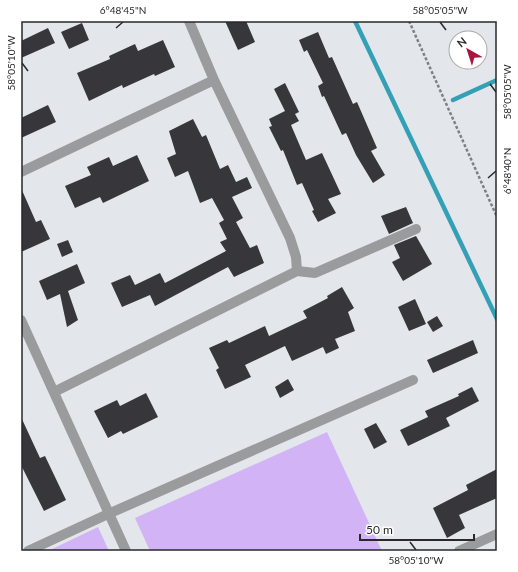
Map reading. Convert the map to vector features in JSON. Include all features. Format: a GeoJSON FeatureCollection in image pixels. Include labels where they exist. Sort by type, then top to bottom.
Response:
{"type":"FeatureCollection","features":[{"type":"Feature","properties":{"kind":"street"},"geometry":{"type":"LineString","coordinates":[[189,21],[214,80],[290,238],[296,257],[297,270]]}},
{"type":"Feature","properties":{"kind":"street"},"geometry":{"type":"LineString","coordinates":[[21,172],[214,80]]}},
{"type":"Feature","properties":{"kind":"street"},"geometry":{"type":"LineString","coordinates":[[54,392],[297,270],[316,273],[416,229]]}},
{"type":"Feature","properties":{"kind":"street"},"geometry":{"type":"LineString","coordinates":[[21,320],[126,551]]}},
{"type":"Feature","properties":{"kind":"street"},"geometry":{"type":"LineString","coordinates":[[28,551],[108,514],[413,380]]}},
{"type":"Feature","properties":{"kind":"street"},"geometry":{"type":"LineString","coordinates":[[459,551],[471,549],[497,534]]}},
{"type":"Feature","properties":{"kind":"path"},"geometry":{"type":"LineString","coordinates":[[409,21],[497,217]]}},
{"type":"Feature","properties":{"kind":"shaded area"},"geometry":{"type":"Polygon","coordinates":[[[327,432],[382,551],[150,551],[135,518],[327,432]]]}},
{"type":"Feature","properties":{"kind":"shaded area"},"geometry":{"type":"Polygon","coordinates":[[[98,527],[109,551],[48,551],[98,527]]]}},
{"type":"Feature","properties":{"kind":"building"},"geometry":{"type":"Polygon","coordinates":[[[225,21],[246,21],[255,42],[238,50],[225,21]]]}},
{"type":"Feature","properties":{"kind":"building"},"geometry":{"type":"Polygon","coordinates":[[[82,23],[89,40],[69,49],[61,32],[82,23]]]}},
{"type":"Feature","properties":{"kind":"building"},"geometry":{"type":"Polygon","coordinates":[[[48,28],[55,43],[21,58],[21,41],[48,28]]]}},
{"type":"Feature","properties":{"kind":"building"},"geometry":{"type":"Polygon","coordinates":[[[318,32],[329,58],[332,57],[353,104],[357,102],[377,148],[371,151],[385,175],[373,183],[356,155],[346,133],[342,135],[324,96],[322,97],[318,86],[323,83],[307,50],[304,52],[299,40],[318,32]]]}},
{"type":"Feature","properties":{"kind":"building"},"geometry":{"type":"Polygon","coordinates":[[[163,40],[175,67],[155,76],[154,74],[123,88],[122,85],[89,101],[77,73],[110,59],[109,56],[135,44],[138,51],[163,40]]]}},
{"type":"Feature","properties":{"kind":"building"},"geometry":{"type":"Polygon","coordinates":[[[285,83],[299,112],[295,114],[299,121],[291,125],[306,160],[322,153],[341,194],[328,199],[336,213],[318,222],[312,211],[314,210],[302,183],[297,185],[283,150],[281,151],[269,127],[272,126],[269,119],[285,111],[274,89],[285,83]]]}},
{"type":"Feature","properties":{"kind":"building"},"geometry":{"type":"Polygon","coordinates":[[[48,105],[56,122],[21,138],[21,118],[48,105]]]}},
{"type":"Feature","properties":{"kind":"building"},"geometry":{"type":"Polygon","coordinates":[[[193,119],[202,137],[206,135],[220,169],[228,165],[236,182],[247,177],[252,188],[232,197],[243,218],[236,222],[250,248],[257,245],[264,263],[234,277],[228,267],[155,306],[150,295],[122,307],[111,283],[130,275],[135,285],[160,273],[165,283],[226,251],[220,242],[227,239],[219,223],[224,220],[212,198],[200,203],[188,171],[175,177],[167,158],[176,154],[169,131],[193,119]]]}},
{"type":"Feature","properties":{"kind":"building"},"geometry":{"type":"Polygon","coordinates":[[[137,155],[149,181],[103,203],[100,197],[75,208],[65,186],[91,175],[87,167],[109,157],[113,166],[137,155]]]}},
{"type":"Feature","properties":{"kind":"building"},"geometry":{"type":"Polygon","coordinates":[[[21,188],[36,222],[41,220],[50,239],[21,252],[21,188]]]}},
{"type":"Feature","properties":{"kind":"building"},"geometry":{"type":"Polygon","coordinates":[[[406,207],[413,223],[389,234],[381,216],[406,207]]]}},
{"type":"Feature","properties":{"kind":"building"},"geometry":{"type":"Polygon","coordinates":[[[416,236],[432,264],[403,281],[392,262],[400,258],[394,245],[416,236]]]}},
{"type":"Feature","properties":{"kind":"building"},"geometry":{"type":"Polygon","coordinates":[[[68,240],[73,252],[62,257],[57,244],[68,240]]]}},
{"type":"Feature","properties":{"kind":"building"},"geometry":{"type":"Polygon","coordinates":[[[77,264],[85,283],[68,291],[78,320],[67,327],[60,294],[47,300],[39,281],[77,264]]]}},
{"type":"Feature","properties":{"kind":"building"},"geometry":{"type":"Polygon","coordinates":[[[342,287],[354,308],[348,312],[355,331],[335,339],[339,348],[326,354],[323,347],[292,361],[285,346],[245,365],[251,377],[225,389],[216,370],[219,368],[209,348],[227,340],[229,343],[265,326],[269,336],[307,318],[303,311],[328,298],[327,296],[342,287]]]}},
{"type":"Feature","properties":{"kind":"building"},"geometry":{"type":"Polygon","coordinates":[[[415,299],[426,324],[409,331],[398,307],[415,299]]]}},
{"type":"Feature","properties":{"kind":"building"},"geometry":{"type":"Polygon","coordinates":[[[437,316],[443,326],[433,332],[427,322],[437,316]]]}},
{"type":"Feature","properties":{"kind":"building"},"geometry":{"type":"Polygon","coordinates":[[[473,340],[478,353],[433,373],[427,360],[473,340]]]}},
{"type":"Feature","properties":{"kind":"building"},"geometry":{"type":"Polygon","coordinates":[[[288,379],[294,390],[280,398],[275,387],[288,379]]]}},
{"type":"Feature","properties":{"kind":"building"},"geometry":{"type":"Polygon","coordinates":[[[472,387],[479,401],[446,418],[450,426],[408,446],[400,430],[428,417],[425,411],[459,396],[458,394],[472,387]]]}},
{"type":"Feature","properties":{"kind":"building"},"geometry":{"type":"Polygon","coordinates":[[[146,393],[158,417],[123,434],[121,431],[108,438],[94,411],[117,400],[120,406],[146,393]]]}},
{"type":"Feature","properties":{"kind":"building"},"geometry":{"type":"Polygon","coordinates":[[[21,417],[40,458],[45,456],[66,500],[44,511],[21,465],[21,417]]]}},
{"type":"Feature","properties":{"kind":"building"},"geometry":{"type":"Polygon","coordinates":[[[376,423],[387,442],[374,449],[364,429],[376,423]]]}},
{"type":"Feature","properties":{"kind":"building"},"geometry":{"type":"Polygon","coordinates":[[[497,469],[497,498],[459,515],[465,528],[447,538],[433,508],[468,490],[466,485],[497,469]]]}},
{"type":"Feature","properties":{"kind":"waterway"},"geometry":{"type":"LineString","coordinates":[[355,21],[497,319]]}},
{"type":"Feature","properties":{"kind":"waterway"},"geometry":{"type":"LineString","coordinates":[[453,100],[497,80]]}}]}
